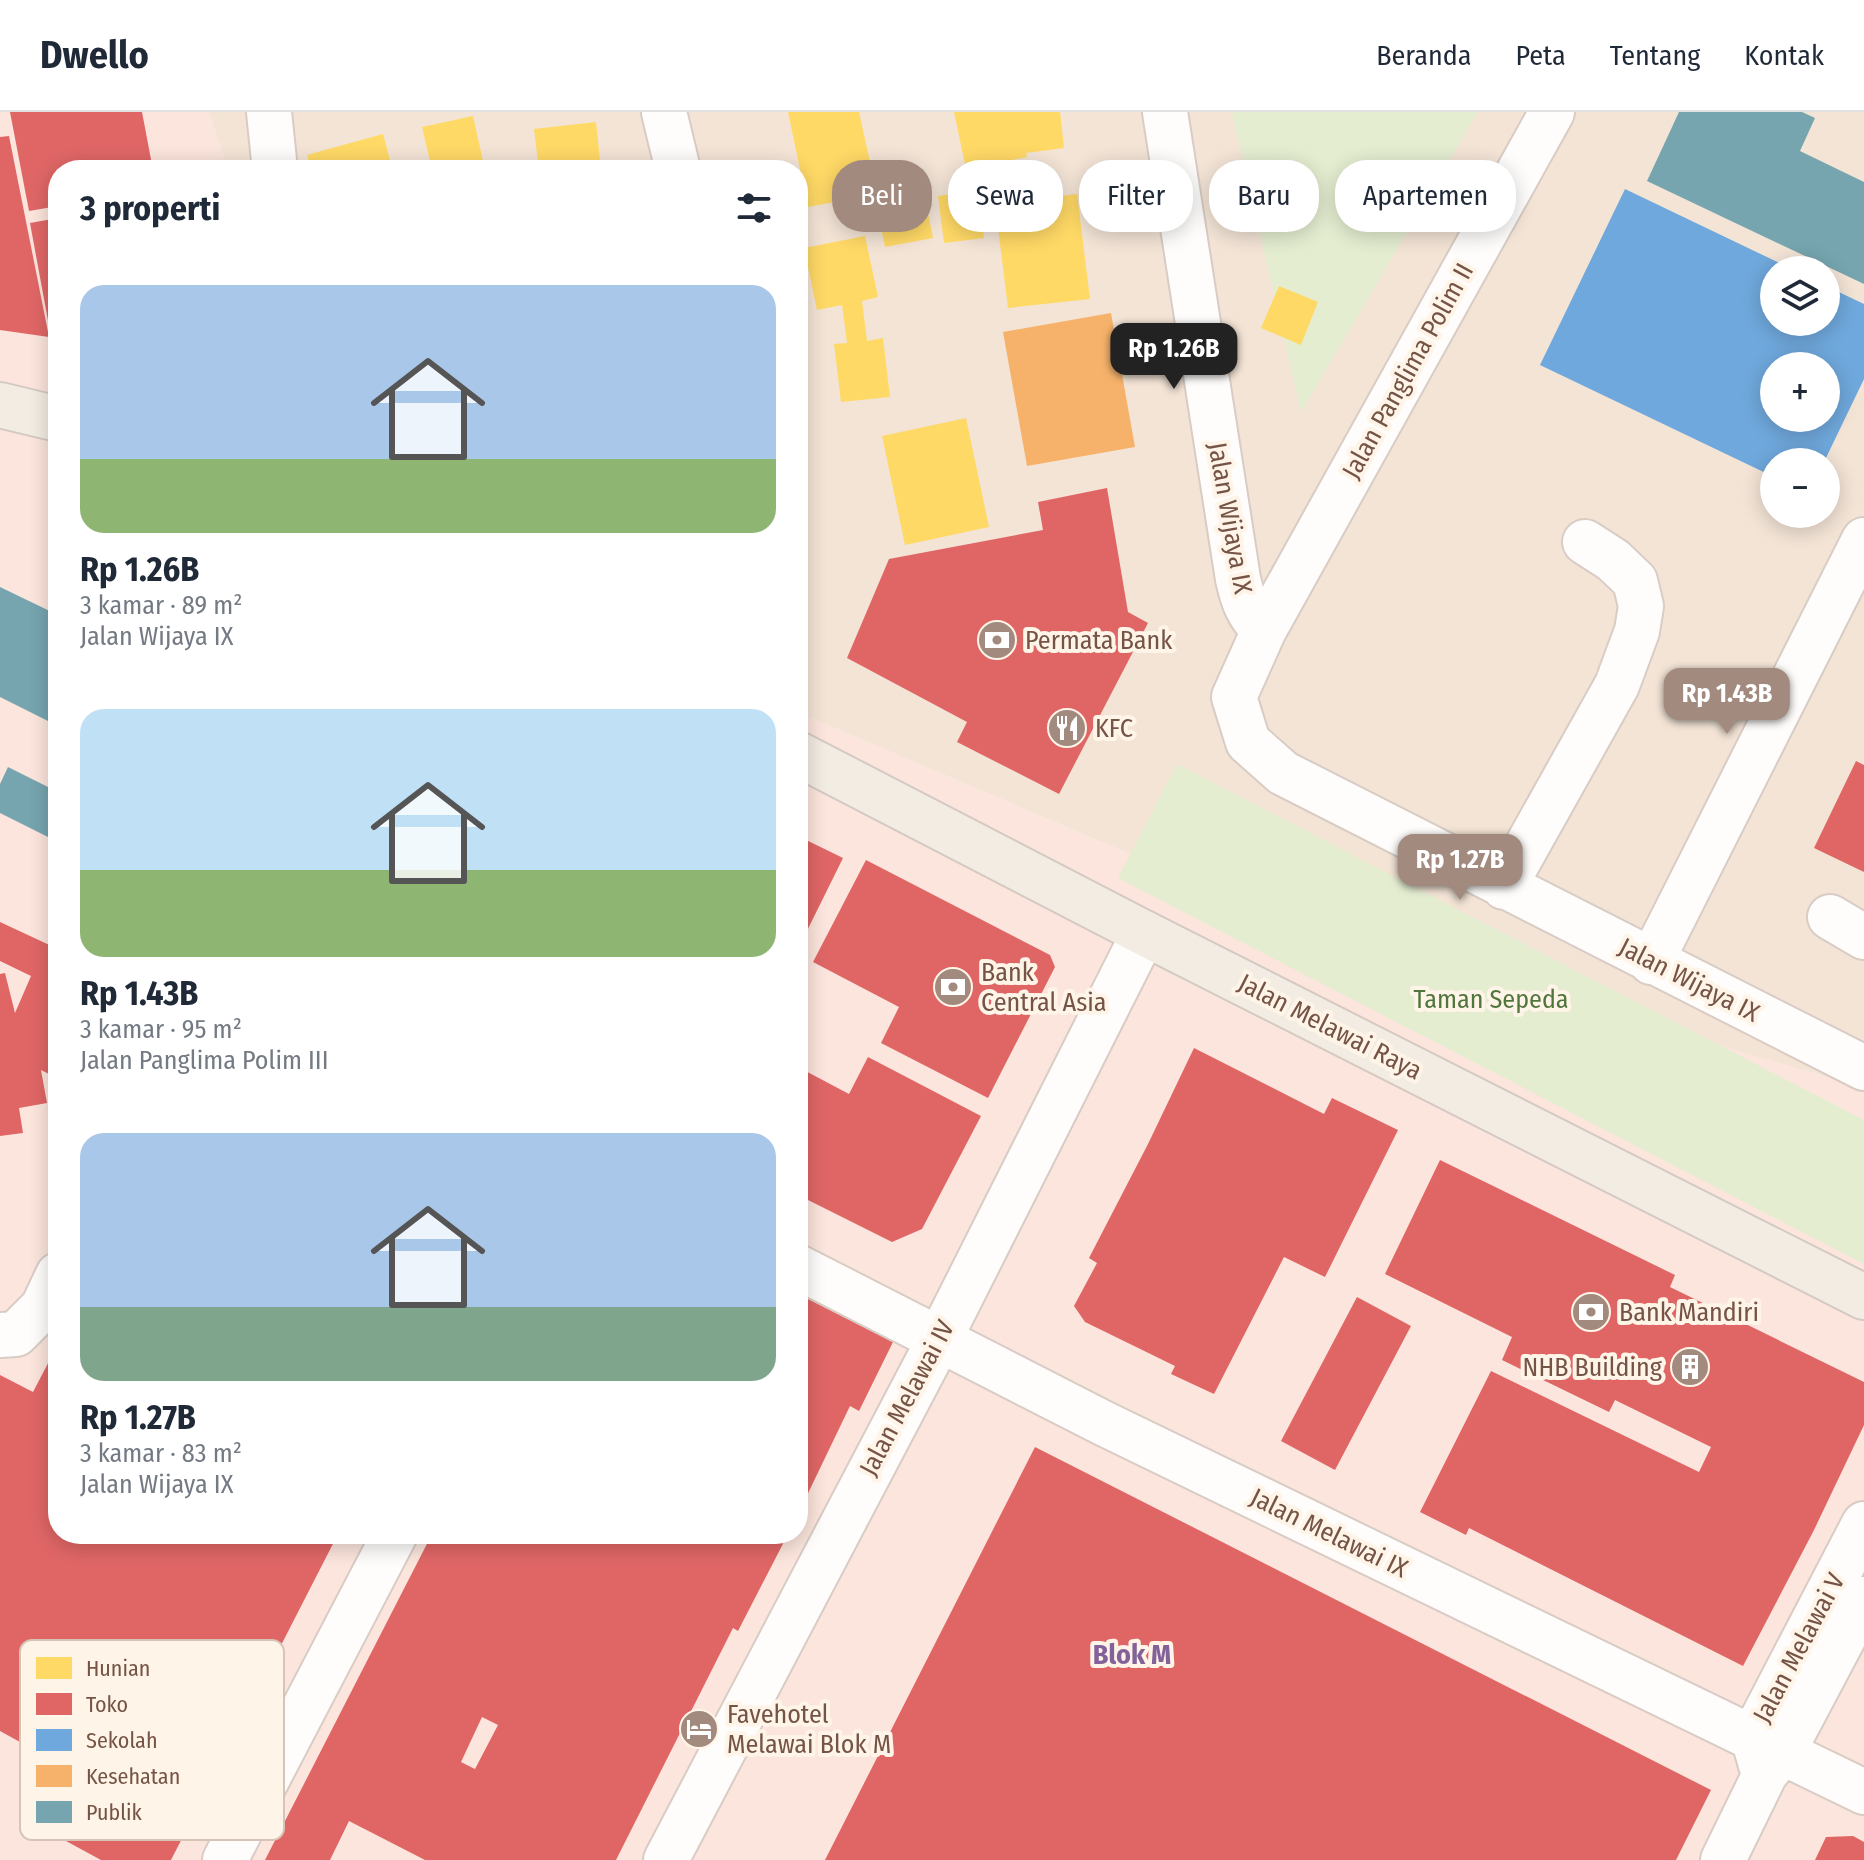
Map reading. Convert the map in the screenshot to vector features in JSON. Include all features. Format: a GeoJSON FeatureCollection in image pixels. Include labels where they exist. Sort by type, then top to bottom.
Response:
{"type":"FeatureCollection","features":[{"type":"Feature","properties":{"kind":"main road"},"geometry":{"type":"LineString","coordinates":[[0,405],[48,417]]}},
{"type":"Feature","properties":{"kind":"main road","name":"Jalan Melawai Raya"},"geometry":{"type":"LineString","coordinates":[[808,763],[1864,1297]]}},
{"type":"Feature","properties":{"kind":"street"},"geometry":{"type":"LineString","coordinates":[[269,112],[274,160]]}},
{"type":"Feature","properties":{"kind":"street"},"geometry":{"type":"LineString","coordinates":[[664,112],[676,160]]}},
{"type":"Feature","properties":{"kind":"street","name":"Jalan Wijaya IX"},"geometry":{"type":"LineString","coordinates":[[1165,112],[1243,603],[1252,619],[1264,630],[1234,697],[1248,742],[1283,773],[1864,1068]]}},
{"type":"Feature","properties":{"kind":"street","name":"Jalan Panglima Polim II"},"geometry":{"type":"LineString","coordinates":[[1264,630],[1552,112]]}},
{"type":"Feature","properties":{"kind":"street"},"geometry":{"type":"LineString","coordinates":[[1651,962],[1864,540]]}},
{"type":"Feature","properties":{"kind":"street"},"geometry":{"type":"LineString","coordinates":[[1504,887],[1617,685],[1637,631],[1641,606],[1635,581],[1613,560],[1585,542]]}},
{"type":"Feature","properties":{"kind":"street","name":"Jalan Melawai IV"},"geometry":{"type":"LineString","coordinates":[[666,1860],[939,1340],[1144,933]]}},
{"type":"Feature","properties":{"kind":"street","name":"Jalan Melawai IX"},"geometry":{"type":"LineString","coordinates":[[808,1272],[1767,1754],[1864,1792]]}},
{"type":"Feature","properties":{"kind":"street"},"geometry":{"type":"LineString","coordinates":[[0,1335],[16,1334],[48,1295]]}},
{"type":"Feature","properties":{"kind":"street","name":"Jalan Melawai V"},"geometry":{"type":"LineString","coordinates":[[1723,1860],[1864,1524]]}},
{"type":"Feature","properties":{"kind":"street"},"geometry":{"type":"LineString","coordinates":[[284,1747],[390,1544]]}},
{"type":"Feature","properties":{"kind":"street","name":"Jalan Melawai V"},"geometry":{"type":"LineString","coordinates":[[1767,1754],[1864,1599]]}},
{"type":"Feature","properties":{"kind":"street"},"geometry":{"type":"LineString","coordinates":[[225,1860],[235,1840]]}},
{"type":"Feature","properties":{"kind":"shaded area"},"geometry":{"type":"Polygon","coordinates":[[[0,112],[209,112],[225,160],[48,160],[48,1544],[808,1544],[808,716],[1261,910],[1864,1088],[1864,1860],[0,1860],[0,112]]]}},
{"type":"Feature","properties":{"kind":"shaded area"},"geometry":{"type":"Polygon","coordinates":[[[209,112],[1864,112],[1864,1088],[1261,910],[808,716],[808,160],[225,160],[209,112]]]}},
{"type":"Feature","properties":{"kind":"green space"},"geometry":{"type":"Polygon","coordinates":[[[1232,112],[1478,112],[1450,160],[1335,160],[1335,232],[1407,232],[1301,412],[1260,232],[1319,232],[1319,160],[1243,160],[1232,112]]]}},
{"type":"Feature","properties":{"kind":"green space","name":"Taman Sepeda"},"geometry":{"type":"Polygon","coordinates":[[[1177,764],[1864,1120],[1864,1264],[1118,878],[1177,764]]]}},
{"type":"Feature","properties":{"kind":"building: Hunian"},"geometry":{"type":"Polygon","coordinates":[[[788,112],[859,112],[870,160],[832,160],[832,202],[808,207],[808,160],[798,160],[788,112]]]}},
{"type":"Feature","properties":{"kind":"building: Hunian"},"geometry":{"type":"Polygon","coordinates":[[[954,112],[1060,112],[1064,148],[1026,153],[1027,157],[1012,160],[964,160],[954,112]]]}},
{"type":"Feature","properties":{"kind":"building: Hunian"},"geometry":{"type":"Polygon","coordinates":[[[473,116],[483,160],[430,160],[422,127],[473,116]]]}},
{"type":"Feature","properties":{"kind":"building: Hunian"},"geometry":{"type":"Polygon","coordinates":[[[596,122],[600,160],[538,160],[534,129],[596,122]]]}},
{"type":"Feature","properties":{"kind":"building: Hunian"},"geometry":{"type":"Polygon","coordinates":[[[383,134],[390,160],[308,160],[307,155],[383,134]]]}},
{"type":"Feature","properties":{"kind":"building: Hunian"},"geometry":{"type":"Polygon","coordinates":[[[1077,194],[1079,232],[1082,232],[1090,299],[1008,308],[998,232],[1063,232],[1063,196],[1077,194]]]}},
{"type":"Feature","properties":{"kind":"building: Hunian"},"geometry":{"type":"Polygon","coordinates":[[[948,195],[948,232],[983,232],[984,238],[944,243],[938,196],[948,195]]]}},
{"type":"Feature","properties":{"kind":"building: Hunian"},"geometry":{"type":"Polygon","coordinates":[[[882,232],[932,232],[933,238],[885,247],[882,232]]]}},
{"type":"Feature","properties":{"kind":"building: Hunian"},"geometry":{"type":"Polygon","coordinates":[[[865,236],[878,297],[862,301],[867,341],[883,338],[890,397],[841,402],[834,344],[847,343],[842,305],[817,310],[808,267],[808,247],[865,236]]]}},
{"type":"Feature","properties":{"kind":"building: Hunian"},"geometry":{"type":"Polygon","coordinates":[[[1279,286],[1318,302],[1301,345],[1261,328],[1279,286]]]}},
{"type":"Feature","properties":{"kind":"building: Hunian"},"geometry":{"type":"Polygon","coordinates":[[[966,418],[989,527],[905,545],[882,436],[966,418]]]}},
{"type":"Feature","properties":{"kind":"building: Toko"},"geometry":{"type":"Polygon","coordinates":[[[10,112],[142,112],[151,160],[48,160],[48,208],[29,211],[10,112]]]}},
{"type":"Feature","properties":{"kind":"building: Toko"},"geometry":{"type":"Polygon","coordinates":[[[9,136],[48,337],[0,330],[0,137],[9,136]]]}},
{"type":"Feature","properties":{"kind":"building: Toko"},"geometry":{"type":"Polygon","coordinates":[[[48,220],[48,321],[30,223],[48,220]]]}},
{"type":"Feature","properties":{"kind":"building: Toko","name":"Permata Bank"},"geometry":{"type":"Polygon","coordinates":[[[1107,488],[1128,612],[1148,623],[1059,794],[957,742],[967,722],[847,658],[889,559],[1043,530],[1038,502],[1107,488]]]}},
{"type":"Feature","properties":{"kind":"building: Toko"},"geometry":{"type":"Polygon","coordinates":[[[1856,761],[1864,765],[1864,872],[1814,848],[1856,761]]]}},
{"type":"Feature","properties":{"kind":"building: Toko"},"geometry":{"type":"Polygon","coordinates":[[[808,841],[843,858],[808,929],[808,841]]]}},
{"type":"Feature","properties":{"kind":"building: Toko","name":"Bank Central Asia"},"geometry":{"type":"Polygon","coordinates":[[[866,860],[1050,955],[1055,967],[988,1098],[881,1043],[899,1007],[813,962],[866,860]]]}},
{"type":"Feature","properties":{"kind":"building: Toko"},"geometry":{"type":"Polygon","coordinates":[[[0,922],[48,944],[48,1074],[41,1070],[47,1103],[19,1108],[23,1133],[0,1136],[0,974],[5,973],[15,1013],[31,976],[0,961],[0,922]]]}},
{"type":"Feature","properties":{"kind":"building: Toko"},"geometry":{"type":"Polygon","coordinates":[[[1194,1048],[1324,1114],[1332,1098],[1398,1130],[1325,1277],[1284,1257],[1214,1394],[1171,1374],[1175,1366],[1085,1322],[1074,1306],[1097,1263],[1089,1258],[1194,1048]]]}},
{"type":"Feature","properties":{"kind":"building: Toko"},"geometry":{"type":"Polygon","coordinates":[[[868,1057],[981,1116],[922,1229],[892,1242],[808,1200],[808,1072],[849,1094],[868,1057]]]}},
{"type":"Feature","properties":{"kind":"building: Toko"},"geometry":{"type":"Polygon","coordinates":[[[1440,1160],[1675,1275],[1670,1287],[1864,1382],[1864,1425],[1814,1530],[1743,1666],[1469,1528],[1466,1535],[1420,1512],[1491,1371],[1699,1472],[1711,1447],[1615,1400],[1609,1412],[1502,1360],[1512,1337],[1385,1274],[1440,1160]]]}},
{"type":"Feature","properties":{"kind":"building: Toko"},"geometry":{"type":"Polygon","coordinates":[[[1357,1297],[1411,1326],[1335,1470],[1281,1441],[1357,1297]]]}},
{"type":"Feature","properties":{"kind":"building: Toko"},"geometry":{"type":"Polygon","coordinates":[[[808,1299],[893,1342],[859,1411],[850,1406],[808,1493],[808,1299]]]}},
{"type":"Feature","properties":{"kind":"building: Toko"},"geometry":{"type":"Polygon","coordinates":[[[48,1363],[48,1544],[333,1544],[284,1640],[20,1640],[20,1742],[0,1731],[0,1375],[33,1392],[48,1363]]]}},
{"type":"Feature","properties":{"kind":"building: Toko"},"geometry":{"type":"Polygon","coordinates":[[[1035,1447],[1711,1790],[1676,1860],[825,1860],[1035,1447]]]}},
{"type":"Feature","properties":{"kind":"building: Toko"},"geometry":{"type":"Polygon","coordinates":[[[427,1544],[783,1544],[738,1631],[733,1628],[616,1860],[425,1860],[349,1821],[330,1860],[265,1860],[275,1840],[284,1840],[284,1823],[427,1544]],[[482,1717],[461,1762],[475,1769],[498,1725],[482,1717]]]}},
{"type":"Feature","properties":{"kind":"building: Toko"},"geometry":{"type":"Polygon","coordinates":[[[1853,1836],[1864,1842],[1864,1860],[1815,1860],[1826,1837],[1853,1836]]]}},
{"type":"Feature","properties":{"kind":"building: Toko"},"geometry":{"type":"Polygon","coordinates":[[[181,1840],[171,1860],[101,1860],[66,1841],[181,1840]]]}},
{"type":"Feature","properties":{"kind":"building: Sekolah"},"geometry":{"type":"Polygon","coordinates":[[[1625,189],[1765,256],[1760,256],[1760,336],[1840,336],[1840,293],[1864,304],[1864,379],[1840,429],[1840,352],[1760,352],[1760,432],[1838,432],[1831,448],[1760,448],[1760,470],[1540,365],[1625,189]]]}},
{"type":"Feature","properties":{"kind":"building: Kesehatan"},"geometry":{"type":"Polygon","coordinates":[[[1111,313],[1135,447],[1027,466],[1003,332],[1111,313]]]}},
{"type":"Feature","properties":{"kind":"building: Publik"},"geometry":{"type":"Polygon","coordinates":[[[1679,112],[1802,112],[1815,118],[1800,151],[1864,182],[1864,284],[1840,273],[1840,256],[1805,256],[1647,181],[1679,112]]]}},
{"type":"Feature","properties":{"kind":"building: Publik"},"geometry":{"type":"Polygon","coordinates":[[[0,587],[48,610],[48,721],[0,697],[0,587]]]}},
{"type":"Feature","properties":{"kind":"building: Publik"},"geometry":{"type":"Polygon","coordinates":[[[8,767],[48,787],[48,837],[0,813],[0,784],[8,767]]]}},
{"type":"Feature","properties":{"kind":"place","name":"Permata Bank"},"geometry":{"type":"Point","coordinates":[997,640]}},
{"type":"Feature","properties":{"kind":"place","name":"KFC"},"geometry":{"type":"Point","coordinates":[1067,728]}},
{"type":"Feature","properties":{"kind":"place","name":"Bank Central Asia"},"geometry":{"type":"Point","coordinates":[953,987]}},
{"type":"Feature","properties":{"kind":"place","name":"Bank Mandiri"},"geometry":{"type":"Point","coordinates":[1591,1312]}},
{"type":"Feature","properties":{"kind":"place","name":"NHB Building"},"geometry":{"type":"Point","coordinates":[1690,1367]}},
{"type":"Feature","properties":{"kind":"place","name":"Favehotel Melawai Blok M"},"geometry":{"type":"Point","coordinates":[699,1729]}},
{"type":"Feature","properties":{"kind":"district","name":"Blok M"},"geometry":{"type":"Point","coordinates":[1132,1654]}}]}
